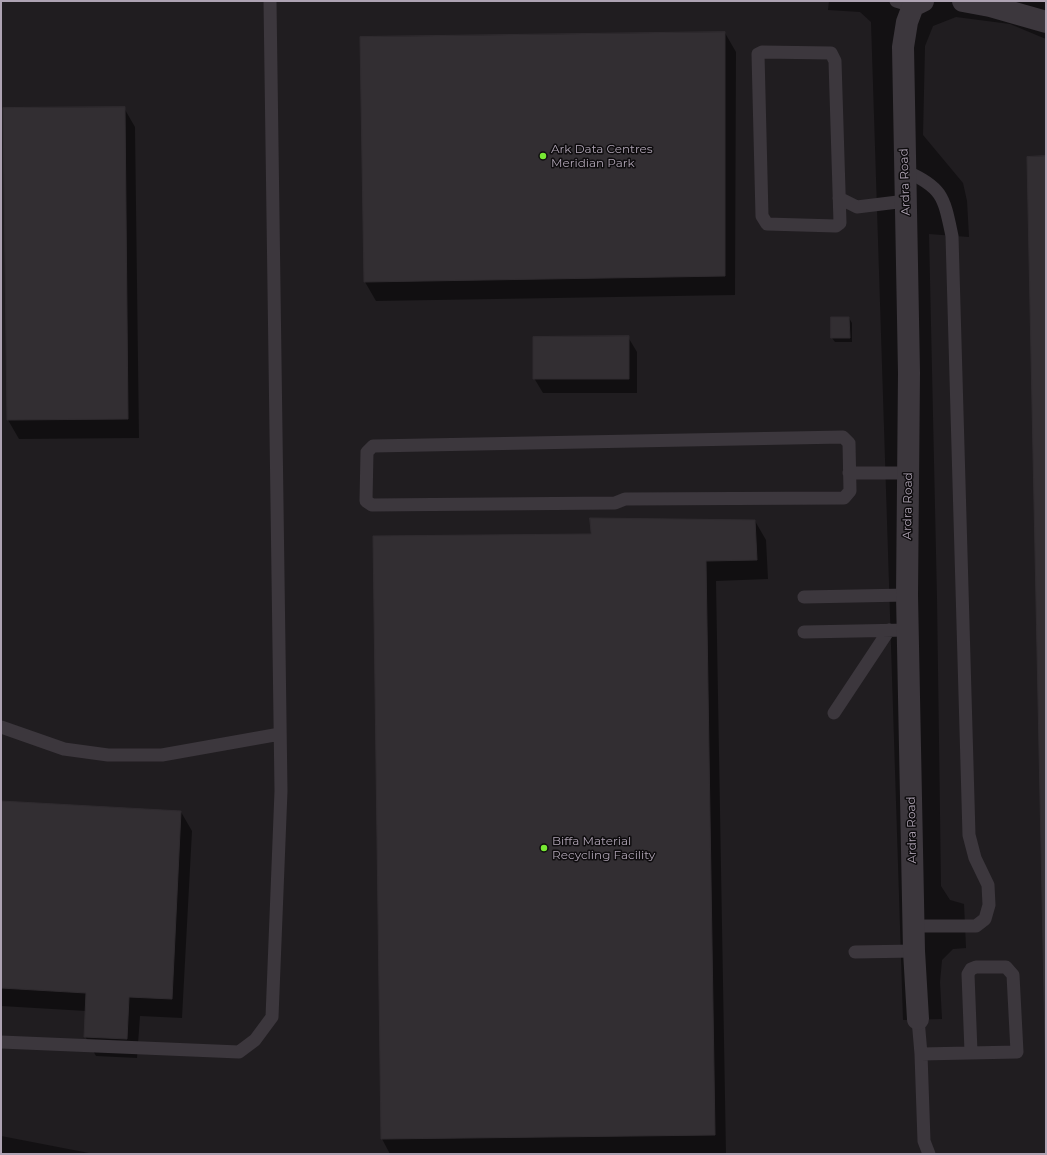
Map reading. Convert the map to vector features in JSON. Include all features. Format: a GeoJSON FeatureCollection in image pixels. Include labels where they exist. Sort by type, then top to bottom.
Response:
{"type":"FeatureCollection","features":[{"type":"Feature","properties":{"kind":"street"},"geometry":{"type":"LineString","coordinates":[[963,1],[990,6],[1046,22]]}},
{"type":"Feature","properties":{"kind":"street","name":"Ardra Road"},"geometry":{"type":"LineString","coordinates":[[911,3],[902,46],[906,201],[909,473],[907,595],[899,630],[918,1019]]}},
{"type":"Feature","properties":{"kind":"lane"},"geometry":{"type":"LineString","coordinates":[[1,1042],[239,1052],[255,1040],[272,1017],[280,791],[280,734],[270,1]]}},
{"type":"Feature","properties":{"kind":"lane"},"geometry":{"type":"LineString","coordinates":[[762,52],[831,53],[835,60],[840,198],[840,223],[836,226],[767,224],[762,216],[758,54],[762,52]]}},
{"type":"Feature","properties":{"kind":"lane"},"geometry":{"type":"LineString","coordinates":[[905,171],[924,179],[943,198],[952,236],[969,827],[975,858],[988,885],[989,905],[985,918],[976,926],[914,926]]}},
{"type":"Feature","properties":{"kind":"lane"},"geometry":{"type":"LineString","coordinates":[[840,198],[857,208],[906,201]]}},
{"type":"Feature","properties":{"kind":"lane"},"geometry":{"type":"LineString","coordinates":[[842,437],[849,443],[849,473],[850,491],[844,498],[625,498],[615,503],[372,505],[366,501],[368,452],[373,446],[842,437]]}},
{"type":"Feature","properties":{"kind":"lane"},"geometry":{"type":"LineString","coordinates":[[849,473],[909,473]]}},
{"type":"Feature","properties":{"kind":"lane"},"geometry":{"type":"LineString","coordinates":[[804,597],[907,595]]}},
{"type":"Feature","properties":{"kind":"lane"},"geometry":{"type":"LineString","coordinates":[[804,632],[899,630]]}},
{"type":"Feature","properties":{"kind":"lane"},"geometry":{"type":"LineString","coordinates":[[834,713],[899,630]]}},
{"type":"Feature","properties":{"kind":"lane"},"geometry":{"type":"LineString","coordinates":[[1,727],[64,749],[108,755],[162,755],[280,734]]}},
{"type":"Feature","properties":{"kind":"lane"},"geometry":{"type":"LineString","coordinates":[[855,952],[914,951]]}},
{"type":"Feature","properties":{"kind":"lane"},"geometry":{"type":"LineString","coordinates":[[921,1054],[1017,1052],[1013,975],[1006,967],[976,967],[971,969],[968,974],[971,1052]]}},
{"type":"Feature","properties":{"kind":"lane"},"geometry":{"type":"LineString","coordinates":[[918,1019],[921,1054],[924,1141],[929,1154]]}},
{"type":"Feature","properties":{"kind":"shaded area"},"geometry":{"type":"Polygon","coordinates":[[[1,1],[829,1],[828,10],[860,12],[871,22],[903,1020],[942,1019],[940,982],[942,960],[953,949],[966,948],[964,904],[950,900],[941,886],[937,599],[929,234],[969,237],[967,201],[963,183],[923,135],[925,46],[933,26],[956,17],[1010,24],[1046,39],[1046,1154],[94,1154],[1,1136],[1,1]]]}},
{"type":"Feature","properties":{"kind":"building","name":"Ark Data Centres Meridian Park"},"geometry":{"type":"Polygon","coordinates":[[[725,32],[725,276],[364,282],[360,37],[725,32]]]}},
{"type":"Feature","properties":{"kind":"building"},"geometry":{"type":"Polygon","coordinates":[[[125,107],[128,419],[7,420],[3,108],[125,107]]]}},
{"type":"Feature","properties":{"kind":"building"},"geometry":{"type":"Polygon","coordinates":[[[1046,156],[1046,1092],[1027,157],[1046,156]]]}},
{"type":"Feature","properties":{"kind":"building"},"geometry":{"type":"Polygon","coordinates":[[[831,317],[849,317],[850,338],[831,338],[831,317]]]}},
{"type":"Feature","properties":{"kind":"building"},"geometry":{"type":"Polygon","coordinates":[[[629,336],[629,379],[533,379],[533,337],[629,336]]]}},
{"type":"Feature","properties":{"kind":"building","name":"Biffa Material Recycling Facility"},"geometry":{"type":"Polygon","coordinates":[[[590,518],[755,520],[757,560],[706,561],[715,1135],[381,1139],[373,536],[591,534],[590,518]]]}},
{"type":"Feature","properties":{"kind":"building"},"geometry":{"type":"Polygon","coordinates":[[[1,801],[181,811],[172,999],[129,997],[127,1039],[84,1037],[86,993],[1,988],[1,801]]]}},
{"type":"Feature","properties":{"kind":"place","name":"Ark Data Centres Meridian Park"},"geometry":{"type":"Point","coordinates":[543,156]}},
{"type":"Feature","properties":{"kind":"place","name":"Biffa Material Recycling Facility"},"geometry":{"type":"Point","coordinates":[544,848]}}]}
